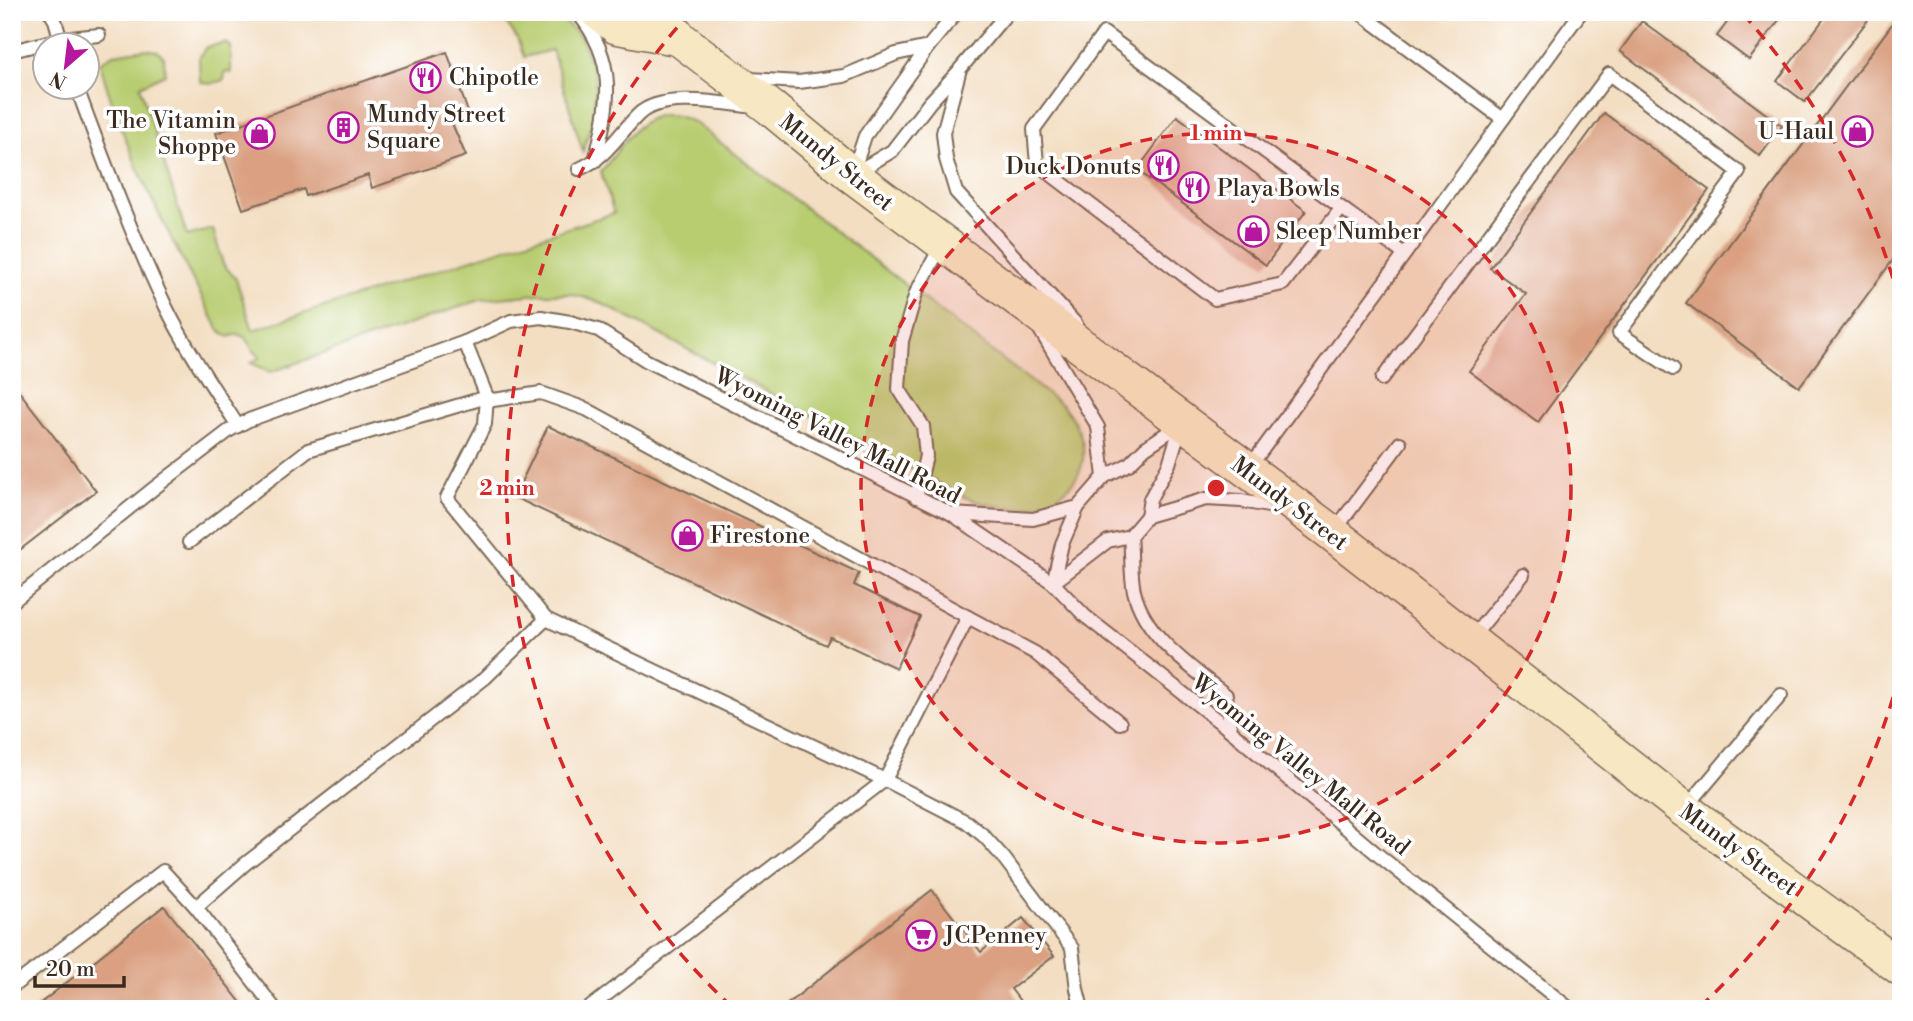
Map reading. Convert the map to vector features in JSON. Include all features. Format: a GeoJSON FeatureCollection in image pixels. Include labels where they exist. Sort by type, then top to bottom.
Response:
{"type":"FeatureCollection","features":[{"type":"Feature","properties":{"kind":"main road","name":"Mundy Street"},"geometry":{"type":"LineString","coordinates":[[598,12],[616,26],[672,21],[728,77],[771,108],[852,175],[1332,533],[1685,810],[1901,968]]}},
{"type":"Feature","properties":{"kind":"lane"},"geometry":{"type":"LineString","coordinates":[[577,12],[601,54],[607,78],[608,105],[595,162]]}},
{"type":"Feature","properties":{"kind":"lane"},"geometry":{"type":"LineString","coordinates":[[852,175],[865,136],[928,47],[957,12]]}},
{"type":"Feature","properties":{"kind":"lane"},"geometry":{"type":"LineString","coordinates":[[852,175],[892,150],[1008,12]]}},
{"type":"Feature","properties":{"kind":"lane"},"geometry":{"type":"LineString","coordinates":[[1359,12],[1503,119]]}},
{"type":"Feature","properties":{"kind":"lane"},"geometry":{"type":"LineString","coordinates":[[1247,471],[1581,12]]}},
{"type":"Feature","properties":{"kind":"lane"},"geometry":{"type":"LineString","coordinates":[[54,15],[58,32]]}},
{"type":"Feature","properties":{"kind":"lane"},"geometry":{"type":"LineString","coordinates":[[1341,209],[1283,284],[1215,299],[1037,164],[1034,129],[1104,33],[1404,254]]}},
{"type":"Feature","properties":{"kind":"lane"},"geometry":{"type":"LineString","coordinates":[[12,51],[32,47]]}},
{"type":"Feature","properties":{"kind":"lane"},"geometry":{"type":"LineString","coordinates":[[728,77],[799,82],[819,80],[844,76],[896,54],[928,47]]}},
{"type":"Feature","properties":{"kind":"lane"},"geometry":{"type":"LineString","coordinates":[[960,69],[943,134],[946,159],[956,192],[1133,387]]}},
{"type":"Feature","properties":{"kind":"lane"},"geometry":{"type":"LineString","coordinates":[[1382,379],[1609,74],[1739,172],[1619,333],[1673,369]]}},
{"type":"Feature","properties":{"kind":"lane"},"geometry":{"type":"LineString","coordinates":[[579,169],[595,162],[640,112],[657,105],[683,100],[771,108]]}},
{"type":"Feature","properties":{"kind":"lane"},"geometry":{"type":"LineString","coordinates":[[82,102],[132,230],[167,309],[238,426]]}},
{"type":"Feature","properties":{"kind":"lane"},"geometry":{"type":"LineString","coordinates":[[916,497],[926,456],[923,426],[900,389],[902,341],[916,293],[942,244]]}},
{"type":"Feature","properties":{"kind":"lane"},"geometry":{"type":"LineString","coordinates":[[1028,308],[1098,427],[1104,477]]}},
{"type":"Feature","properties":{"kind":"lane","name":"Wyoming Valley Mall Road"},"geometry":{"type":"LineString","coordinates":[[12,602],[153,489],[238,426],[465,342],[512,321],[541,317],[570,322],[598,330],[647,361],[950,513],[1053,583],[1085,616],[1231,731],[1377,854],[1570,1009]]}},
{"type":"Feature","properties":{"kind":"lane"},"geometry":{"type":"LineString","coordinates":[[465,342],[487,397],[485,424],[447,498],[546,619],[967,821],[984,836],[1072,948],[1082,1009]]}},
{"type":"Feature","properties":{"kind":"lane"},"geometry":{"type":"LineString","coordinates":[[189,542],[308,450],[487,397],[493,400],[541,393],[586,409],[1035,653],[1120,723]]}},
{"type":"Feature","properties":{"kind":"lane"},"geometry":{"type":"LineString","coordinates":[[1053,583],[1062,544],[1078,508],[1104,477],[1129,464],[1145,448],[1182,422]]}},
{"type":"Feature","properties":{"kind":"lane"},"geometry":{"type":"LineString","coordinates":[[1053,583],[1108,541],[1130,536],[1147,516],[1150,499],[1169,464],[1182,422]]}},
{"type":"Feature","properties":{"kind":"lane"},"geometry":{"type":"LineString","coordinates":[[1332,533],[1400,443]]}},
{"type":"Feature","properties":{"kind":"lane"},"geometry":{"type":"LineString","coordinates":[[1147,516],[1206,499],[1241,501],[1302,512]]}},
{"type":"Feature","properties":{"kind":"lane"},"geometry":{"type":"LineString","coordinates":[[950,513],[1033,519],[1078,508]]}},
{"type":"Feature","properties":{"kind":"lane"},"geometry":{"type":"LineString","coordinates":[[1130,536],[1133,561],[1131,578],[1140,609],[1165,642],[1226,695],[1231,731]]}},
{"type":"Feature","properties":{"kind":"lane"},"geometry":{"type":"LineString","coordinates":[[1469,642],[1523,575]]}},
{"type":"Feature","properties":{"kind":"lane"},"geometry":{"type":"LineString","coordinates":[[588,1009],[885,780],[968,617]]}},
{"type":"Feature","properties":{"kind":"lane"},"geometry":{"type":"LineString","coordinates":[[195,907],[244,863],[485,678],[546,619]]}},
{"type":"Feature","properties":{"kind":"lane"},"geometry":{"type":"LineString","coordinates":[[1685,810],[1782,695]]}},
{"type":"Feature","properties":{"kind":"lane"},"geometry":{"type":"LineString","coordinates":[[12,987],[163,870],[275,1009]]}},
{"type":"Feature","properties":{"kind":"green space"},"geometry":{"type":"Polygon","coordinates":[[[499,12],[554,12],[581,37],[595,76],[595,109],[583,152],[552,50],[524,57],[517,38],[499,12]]]}},
{"type":"Feature","properties":{"kind":"green space"},"geometry":{"type":"Polygon","coordinates":[[[225,43],[231,46],[231,73],[225,72],[224,80],[210,84],[200,82],[199,58],[206,47],[225,43]]]}},
{"type":"Feature","properties":{"kind":"green space"},"geometry":{"type":"Polygon","coordinates":[[[147,49],[157,51],[164,57],[165,74],[140,86],[187,236],[213,229],[223,264],[236,279],[253,330],[614,213],[601,172],[640,125],[663,115],[678,116],[695,123],[1063,406],[1081,438],[1083,461],[1079,472],[1063,492],[1038,505],[1007,507],[972,500],[599,302],[572,294],[539,294],[480,300],[271,372],[251,363],[260,357],[247,339],[238,334],[229,337],[219,330],[152,199],[123,132],[102,70],[102,62],[113,54],[147,49]]]}},
{"type":"Feature","properties":{"kind":"building"},"geometry":{"type":"Polygon","coordinates":[[[1735,12],[1785,12],[1749,60],[1717,36],[1735,12]]]}},
{"type":"Feature","properties":{"kind":"building"},"geometry":{"type":"Polygon","coordinates":[[[1829,12],[1874,12],[1805,102],[1777,81],[1829,12]]]}},
{"type":"Feature","properties":{"kind":"building","name":"U-Haul"},"geometry":{"type":"Polygon","coordinates":[[[1901,12],[1901,249],[1799,387],[1686,303],[1901,12]]]}},
{"type":"Feature","properties":{"kind":"building"},"geometry":{"type":"Polygon","coordinates":[[[1642,21],[1782,126],[1760,156],[1620,51],[1642,21]]]}},
{"type":"Feature","properties":{"kind":"building","name":"Mundy Street Square"},"geometry":{"type":"Polygon","coordinates":[[[447,52],[469,115],[451,121],[466,156],[372,188],[368,175],[306,196],[304,189],[243,209],[216,133],[447,52]]]}},
{"type":"Feature","properties":{"kind":"building","name":"U-Haul"},"geometry":{"type":"Polygon","coordinates":[[[1604,113],[1709,190],[1538,422],[1469,371],[1526,294],[1490,268],[1604,113]]]}},
{"type":"Feature","properties":{"kind":"building"},"geometry":{"type":"Polygon","coordinates":[[[1177,116],[1306,211],[1266,265],[1137,170],[1177,116]]]}},
{"type":"Feature","properties":{"kind":"building"},"geometry":{"type":"Polygon","coordinates":[[[12,382],[96,491],[12,556],[12,382]]]}},
{"type":"Feature","properties":{"kind":"building","name":"Firestone"},"geometry":{"type":"Polygon","coordinates":[[[548,426],[859,573],[854,585],[920,617],[896,668],[830,637],[826,645],[514,497],[548,426]]]}},
{"type":"Feature","properties":{"kind":"building","name":"JCPenney"},"geometry":{"type":"Polygon","coordinates":[[[932,890],[981,952],[1023,918],[1054,956],[1011,989],[1026,1009],[781,1009],[932,890]]]}},
{"type":"Feature","properties":{"kind":"building"},"geometry":{"type":"Polygon","coordinates":[[[164,906],[246,1009],[33,1009],[164,906]]]}},
{"type":"Feature","properties":{"kind":"place","name":"Chipotle"},"geometry":{"type":"Point","coordinates":[426,77]}},
{"type":"Feature","properties":{"kind":"place","name":"Mundy Street Square"},"geometry":{"type":"Point","coordinates":[344,127]}},
{"type":"Feature","properties":{"kind":"place","name":"U-Haul"},"geometry":{"type":"Point","coordinates":[1857,131]}},
{"type":"Feature","properties":{"kind":"place","name":"The Vitamin Shoppe"},"geometry":{"type":"Point","coordinates":[259,133]}},
{"type":"Feature","properties":{"kind":"place","name":"Duck Donuts"},"geometry":{"type":"Point","coordinates":[1164,166]}},
{"type":"Feature","properties":{"kind":"place","name":"Playa Bowls"},"geometry":{"type":"Point","coordinates":[1194,188]}},
{"type":"Feature","properties":{"kind":"place","name":"Sleep Number"},"geometry":{"type":"Point","coordinates":[1253,231]}},
{"type":"Feature","properties":{"kind":"place","name":"Firestone"},"geometry":{"type":"Point","coordinates":[687,535]}},
{"type":"Feature","properties":{"kind":"place","name":"JCPenney"},"geometry":{"type":"Point","coordinates":[921,935]}}]}
